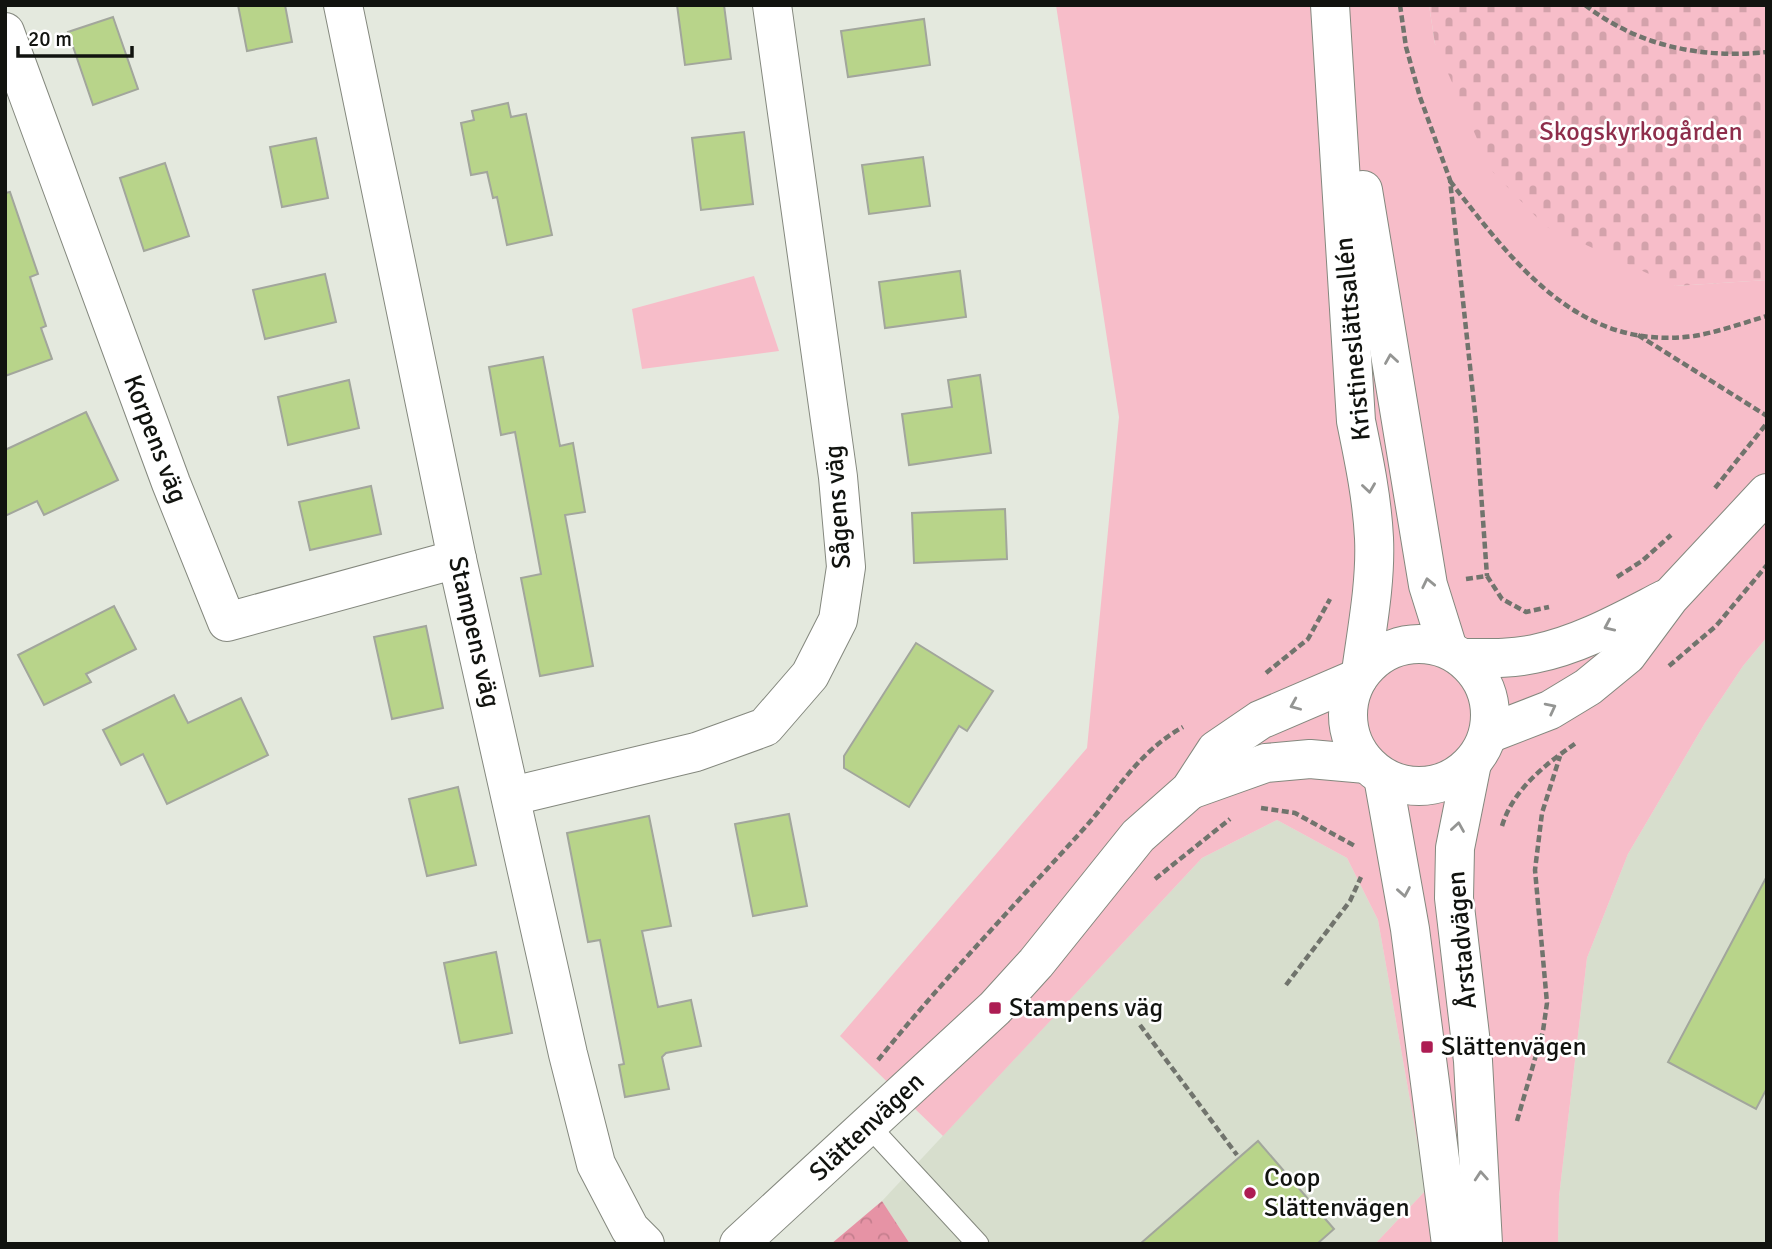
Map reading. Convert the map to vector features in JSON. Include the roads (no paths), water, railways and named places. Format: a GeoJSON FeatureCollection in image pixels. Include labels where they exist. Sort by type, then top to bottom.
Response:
{"type":"FeatureCollection","features":[{"type":"Feature","properties":{"kind":"street","name":"Stampens väg"},"geometry":{"type":"LineString","coordinates":[[343,5],[457,559],[568,1054],[596,1164],[630,1228],[645,1244]]}},
{"type":"Feature","properties":{"kind":"street","name":"Sågens väg"},"geometry":{"type":"LineString","coordinates":[[512,796],[696,752],[765,727],[810,675],[838,620],[846,568],[838,477],[772,5]]}},
{"type":"Feature","properties":{"kind":"street","name":"Kristineslättsallén"},"geometry":{"type":"LineString","coordinates":[[1331,5],[1428,585],[1455,653]]}},
{"type":"Feature","properties":{"kind":"street","name":"Kristineslättsallén"},"geometry":{"type":"LineString","coordinates":[[1331,5],[1356,421],[1370,486],[1374,540],[1372,588],[1359,675]]}},
{"type":"Feature","properties":{"kind":"street","name":"Korpens väg"},"geometry":{"type":"LineString","coordinates":[[5,32],[171,484],[227,622],[457,559]]}},
{"type":"Feature","properties":{"kind":"street"},"geometry":{"type":"LineString","coordinates":[[1670,597],[1571,643],[1535,654],[1504,658],[1455,653],[1424,643],[1401,645],[1378,655],[1359,675],[1349,699],[1348,722],[1353,745],[1375,770],[1406,786],[1430,786],[1452,778],[1480,749],[1588,687],[1627,655],[1670,597],[1767,494]]}},
{"type":"Feature","properties":{"kind":"street"},"geometry":{"type":"LineString","coordinates":[[1455,653],[1482,679],[1490,706],[1480,749]]}},
{"type":"Feature","properties":{"kind":"street","name":"Slättenvägen"},"geometry":{"type":"LineString","coordinates":[[739,1244],[995,1008],[1036,963],[1138,836],[1190,790],[1216,750],[1260,720],[1359,675]]}},
{"type":"Feature","properties":{"kind":"street","name":"Årstadvägen"},"geometry":{"type":"LineString","coordinates":[[1480,749],[1455,848],[1454,898],[1473,1061],[1483,1244]]}},
{"type":"Feature","properties":{"kind":"street","name":"Slättenvägen"},"geometry":{"type":"LineString","coordinates":[[1190,790],[1266,762],[1310,759],[1375,770]]}},
{"type":"Feature","properties":{"kind":"street","name":"Årstadvägen"},"geometry":{"type":"LineString","coordinates":[[1375,770],[1385,851],[1427,1047],[1451,1244]]}},
{"type":"Feature","properties":{"kind":"lane"},"geometry":{"type":"LineString","coordinates":[[869,1126],[978,1244]]}},
{"type":"Feature","properties":{"kind":"place","name":"Stampens väg"},"geometry":{"type":"Point","coordinates":[995,1008]}},
{"type":"Feature","properties":{"kind":"place","name":"Slättenvägen"},"geometry":{"type":"Point","coordinates":[1427,1047]}},
{"type":"Feature","properties":{"kind":"place","name":"Coop Slättenvägen"},"geometry":{"type":"Point","coordinates":[1250,1193]}},
{"type":"Feature","properties":{"kind":"park label","name":"Skogskyrkogården"},"geometry":{"type":"Point","coordinates":[1641,132]}}]}
